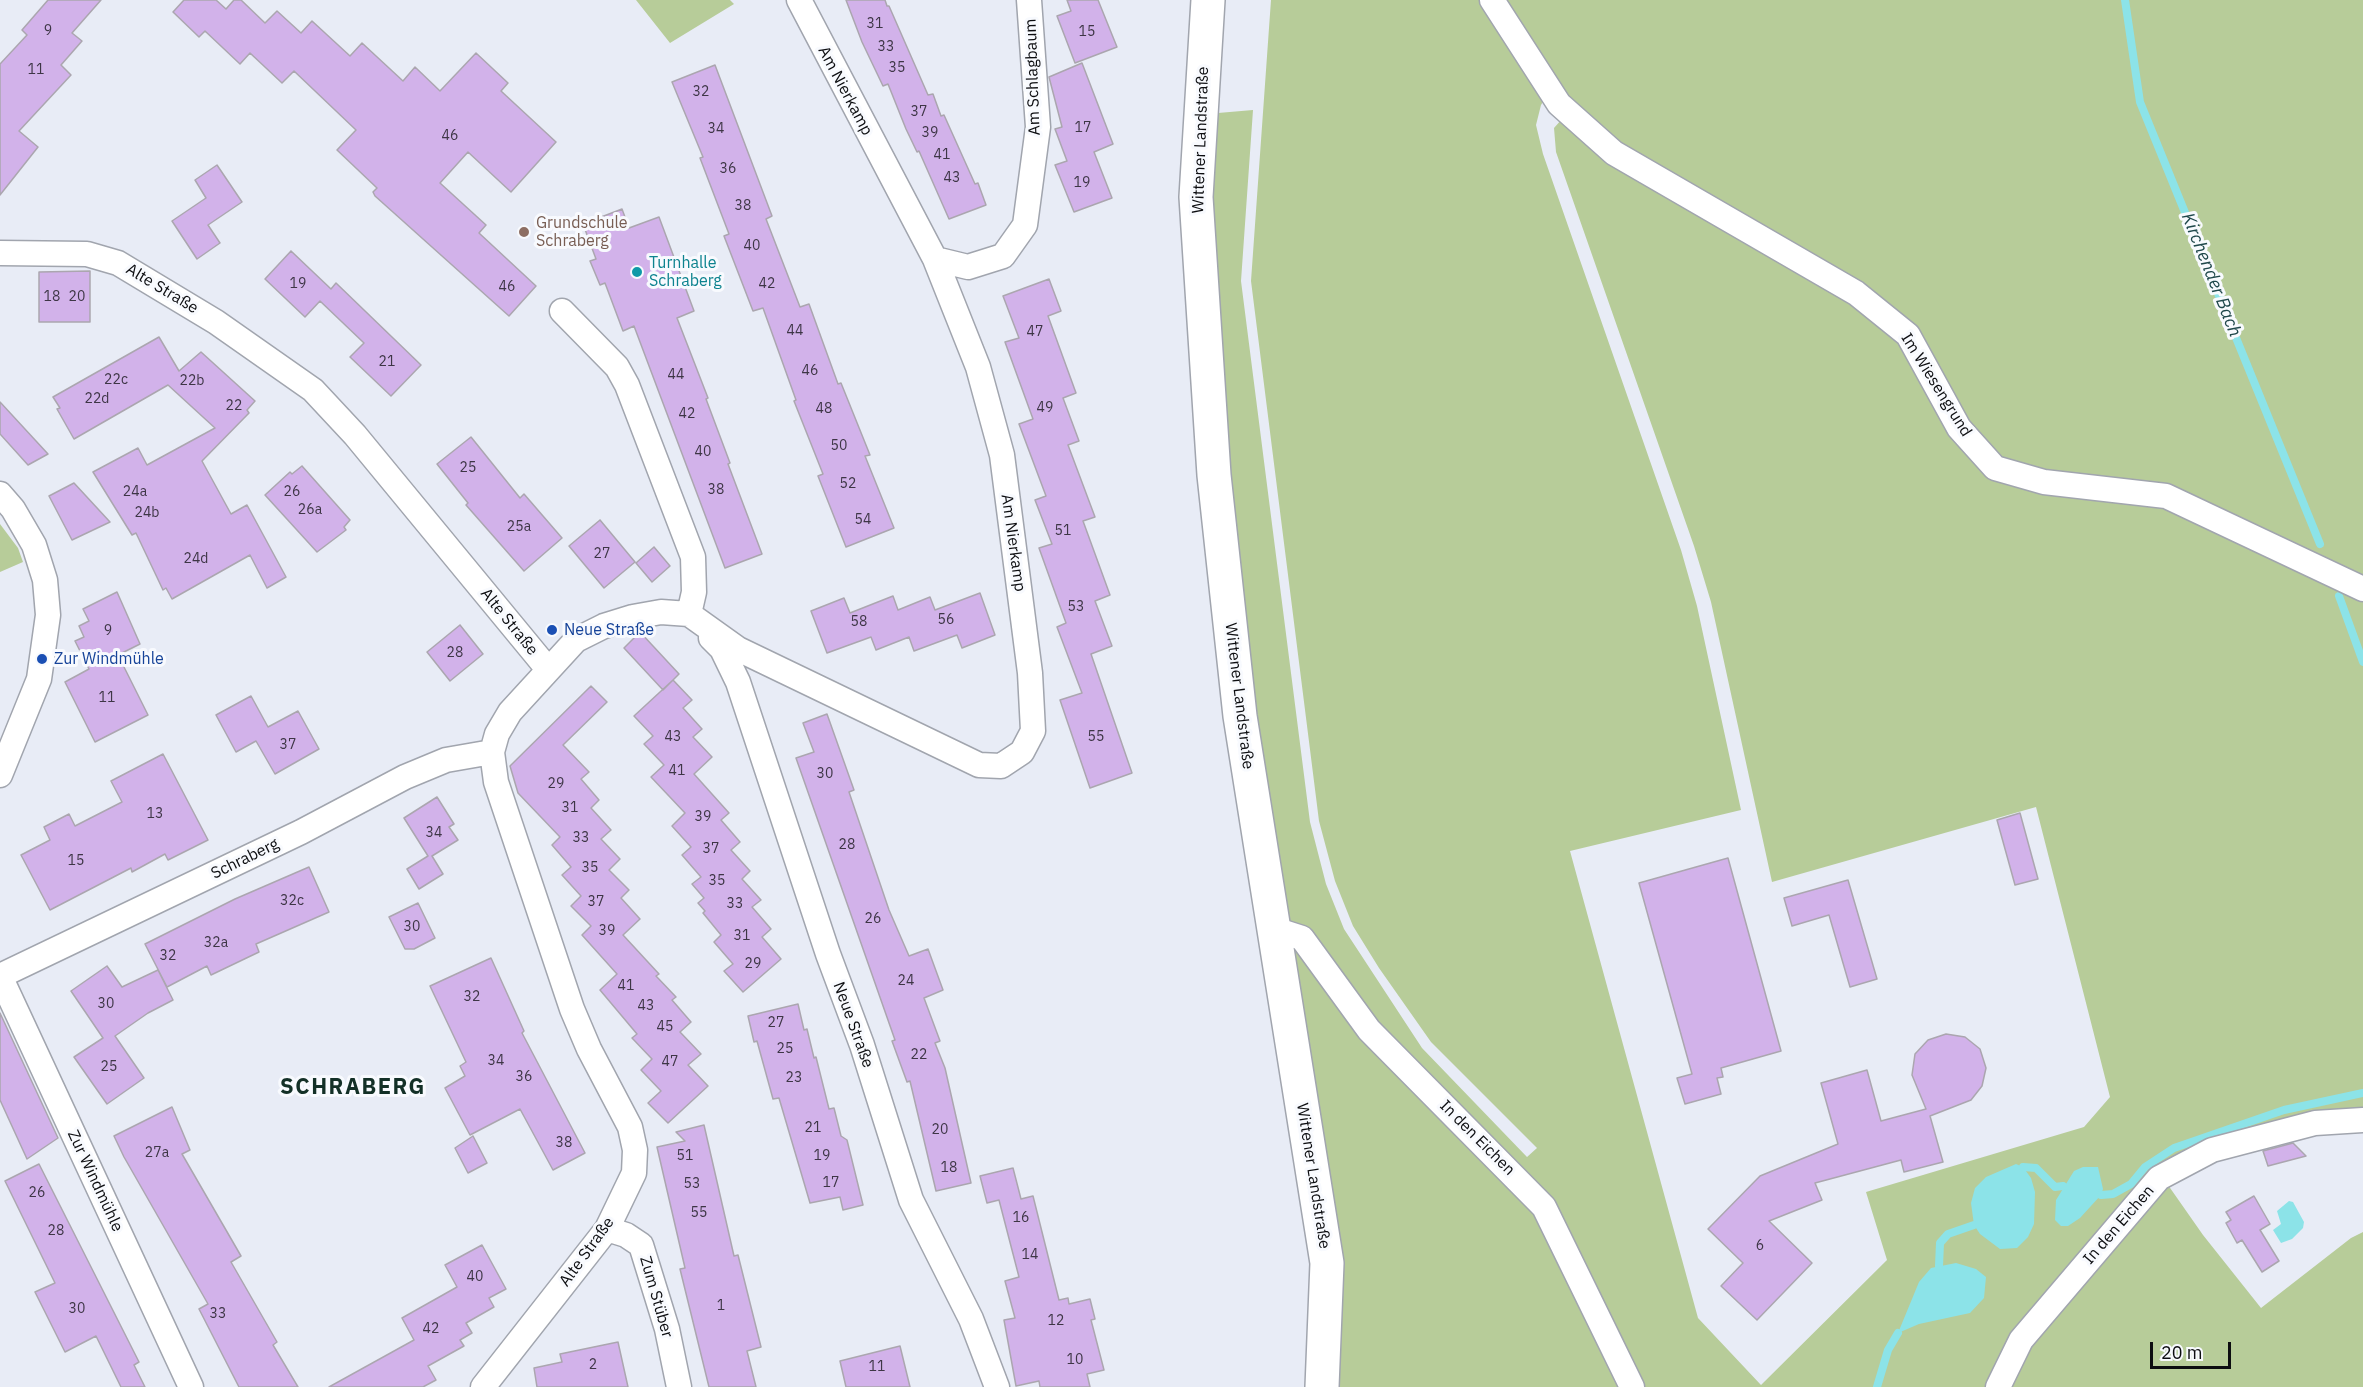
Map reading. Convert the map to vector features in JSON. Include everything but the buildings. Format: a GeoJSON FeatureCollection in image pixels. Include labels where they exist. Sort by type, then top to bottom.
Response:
{"type":"FeatureCollection","features":[{"type":"Feature","properties":{"kind":"main road","name":"Wittener Landstraße"},"geometry":{"type":"LineString","coordinates":[[1208,0],[1196,197],[1214,475],[1240,716],[1327,1263],[1322,1387]]}},
{"type":"Feature","properties":{"kind":"street","name":"Am Nierkamp"},"geometry":{"type":"LineString","coordinates":[[688,614],[738,649],[979,765],[1001,766],[1022,752],[1033,730],[1033,700],[1002,455],[978,367],[935,259],[799,0]]}},
{"type":"Feature","properties":{"kind":"street","name":"Am Schlagbaum"},"geometry":{"type":"LineString","coordinates":[[935,259],[968,267],[1003,256],[1025,225],[1038,127],[1029,0]]}},
{"type":"Feature","properties":{"kind":"street","name":"Im Wiesengrund"},"geometry":{"type":"LineString","coordinates":[[1492,0],[1559,104],[1614,153],[1856,293],[1908,335],[1959,428],[1995,468],[2044,482],[2166,496],[2363,589]]}},
{"type":"Feature","properties":{"kind":"street","name":"Alte Straße"},"geometry":{"type":"LineString","coordinates":[[0,253],[87,254],[118,263],[216,322],[312,390],[355,435],[547,668],[510,712],[497,734],[492,752],[496,782],[572,1009],[589,1049],[630,1127],[635,1150],[634,1173],[607,1229],[483,1387]]}},
{"type":"Feature","properties":{"kind":"street"},"geometry":{"type":"LineString","coordinates":[[547,668],[576,640],[604,626],[661,612],[688,614],[694,592],[693,557],[627,385],[617,367],[562,311]]}},
{"type":"Feature","properties":{"kind":"street"},"geometry":{"type":"LineString","coordinates":[[0,494],[13,509],[34,545],[45,580],[48,615],[39,679],[0,775]]}},
{"type":"Feature","properties":{"kind":"street","name":"Neue Straße"},"geometry":{"type":"LineString","coordinates":[[688,614],[722,649],[738,682],[828,954],[862,1045],[911,1200],[971,1319],[997,1387]]}},
{"type":"Feature","properties":{"kind":"street","name":"Schraberg"},"geometry":{"type":"LineString","coordinates":[[0,976],[302,832],[405,777],[446,760],[492,752]]}},
{"type":"Feature","properties":{"kind":"street","name":"In den Eichen"},"geometry":{"type":"LineString","coordinates":[[1274,929],[1302,938],[1370,1030],[1544,1207],[1632,1387]]}},
{"type":"Feature","properties":{"kind":"street","name":"Zur Windmühle"},"geometry":{"type":"LineString","coordinates":[[0,976],[190,1387]]}},
{"type":"Feature","properties":{"kind":"street","name":"In den Eichen"},"geometry":{"type":"LineString","coordinates":[[1998,1387],[2021,1340],[2159,1178],[2212,1150],[2315,1123],[2363,1120]]}},
{"type":"Feature","properties":{"kind":"street","name":"Zum Stüber"},"geometry":{"type":"LineString","coordinates":[[607,1229],[626,1234],[641,1245],[667,1329],[679,1387]]}},
{"type":"Feature","properties":{"kind":"green space"},"geometry":{"type":"Polygon","coordinates":[[[636,0],[730,0],[734,4],[670,43],[636,0]]]}},
{"type":"Feature","properties":{"kind":"green space"},"geometry":{"type":"Polygon","coordinates":[[[1271,0],[1483,0],[1546,97],[1541,105],[1536,125],[1543,154],[1681,550],[1697,606],[1741,810],[1570,851],[1698,1318],[1761,1385],[1887,1260],[1866,1192],[2084,1127],[2110,1097],[2036,807],[1772,882],[1711,602],[1694,546],[1556,152],[1554,128],[1562,119],[1851,298],[1899,340],[1991,473],[2162,504],[2363,598],[2363,1113],[2210,1142],[2168,1185],[2203,1235],[2261,1308],[2351,1238],[2363,1232],[2363,1387],[1337,1387],[1343,1262],[1256,714],[1226,475],[1212,195],[1218,113],[1253,110],[1241,281],[1310,822],[1326,884],[1344,929],[1422,1048],[1527,1157],[1537,1148],[1431,1042],[1379,968],[1353,926],[1335,881],[1319,821],[1251,281],[1271,0]]]}},
{"type":"Feature","properties":{"kind":"green space"},"geometry":{"type":"Polygon","coordinates":[[[1499,0],[2363,0],[2363,577],[2166,489],[2044,472],[2000,460],[1968,421],[1913,332],[1618,147],[1563,99],[1499,0]]]}},
{"type":"Feature","properties":{"kind":"green space"},"geometry":{"type":"Polygon","coordinates":[[[0,524],[18,548],[23,562],[0,572],[0,524]]]}},
{"type":"Feature","properties":{"kind":"water"},"geometry":{"type":"Polygon","coordinates":[[[2016,1164],[2023,1167],[2031,1178],[2035,1192],[2034,1224],[2028,1237],[2017,1248],[2000,1249],[1980,1234],[1974,1225],[1971,1203],[1975,1188],[1986,1177],[2016,1164]]]}},
{"type":"Feature","properties":{"kind":"water"},"geometry":{"type":"Polygon","coordinates":[[[2083,1167],[2098,1167],[2103,1189],[2101,1195],[2080,1218],[2068,1226],[2061,1226],[2055,1220],[2056,1200],[2074,1171],[2083,1167]]]}},
{"type":"Feature","properties":{"kind":"water"},"geometry":{"type":"Polygon","coordinates":[[[2289,1201],[2293,1202],[2304,1222],[2303,1228],[2292,1239],[2281,1243],[2273,1230],[2281,1224],[2277,1211],[2289,1201]]]}},
{"type":"Feature","properties":{"kind":"water"},"geometry":{"type":"Polygon","coordinates":[[[1956,1263],[1976,1269],[1986,1277],[1984,1298],[1970,1313],[1919,1324],[1898,1333],[1919,1282],[1931,1268],[1956,1263]]]}},
{"type":"Feature","properties":{"kind":"waterway","name":"Kirchender Bach"},"geometry":{"type":"LineString","coordinates":[[2125,0],[2140,102],[2320,544]]}},
{"type":"Feature","properties":{"kind":"waterway","name":"Kirchender Bach"},"geometry":{"type":"LineString","coordinates":[[2339,596],[2363,662]]}},
{"type":"Feature","properties":{"kind":"waterway"},"geometry":{"type":"LineString","coordinates":[[2101,1195],[2113,1194],[2131,1184],[2145,1167],[2174,1148],[2284,1110],[2363,1093]]}},
{"type":"Feature","properties":{"kind":"waterway"},"geometry":{"type":"LineString","coordinates":[[2023,1167],[2036,1168],[2055,1187],[2063,1186]]}},
{"type":"Feature","properties":{"kind":"waterway"},"geometry":{"type":"LineString","coordinates":[[1939,1266],[1940,1243],[1948,1234],[1974,1225]]}},
{"type":"Feature","properties":{"kind":"waterway"},"geometry":{"type":"LineString","coordinates":[[1877,1387],[1888,1350],[1898,1333]]}},
{"type":"Feature","properties":{"kind":"place","name":"Grundschule Schraberg"},"geometry":{"type":"Point","coordinates":[524,232]}},
{"type":"Feature","properties":{"kind":"place","name":"Turnhalle Schraberg"},"geometry":{"type":"Point","coordinates":[637,272]}},
{"type":"Feature","properties":{"kind":"place","name":"Neue Straße"},"geometry":{"type":"Point","coordinates":[552,630]}},
{"type":"Feature","properties":{"kind":"place","name":"Zur Windmühle"},"geometry":{"type":"Point","coordinates":[42,659]}},
{"type":"Feature","properties":{"kind":"district","name":"SCHRABERG"},"geometry":{"type":"Point","coordinates":[353,1088]}}]}
